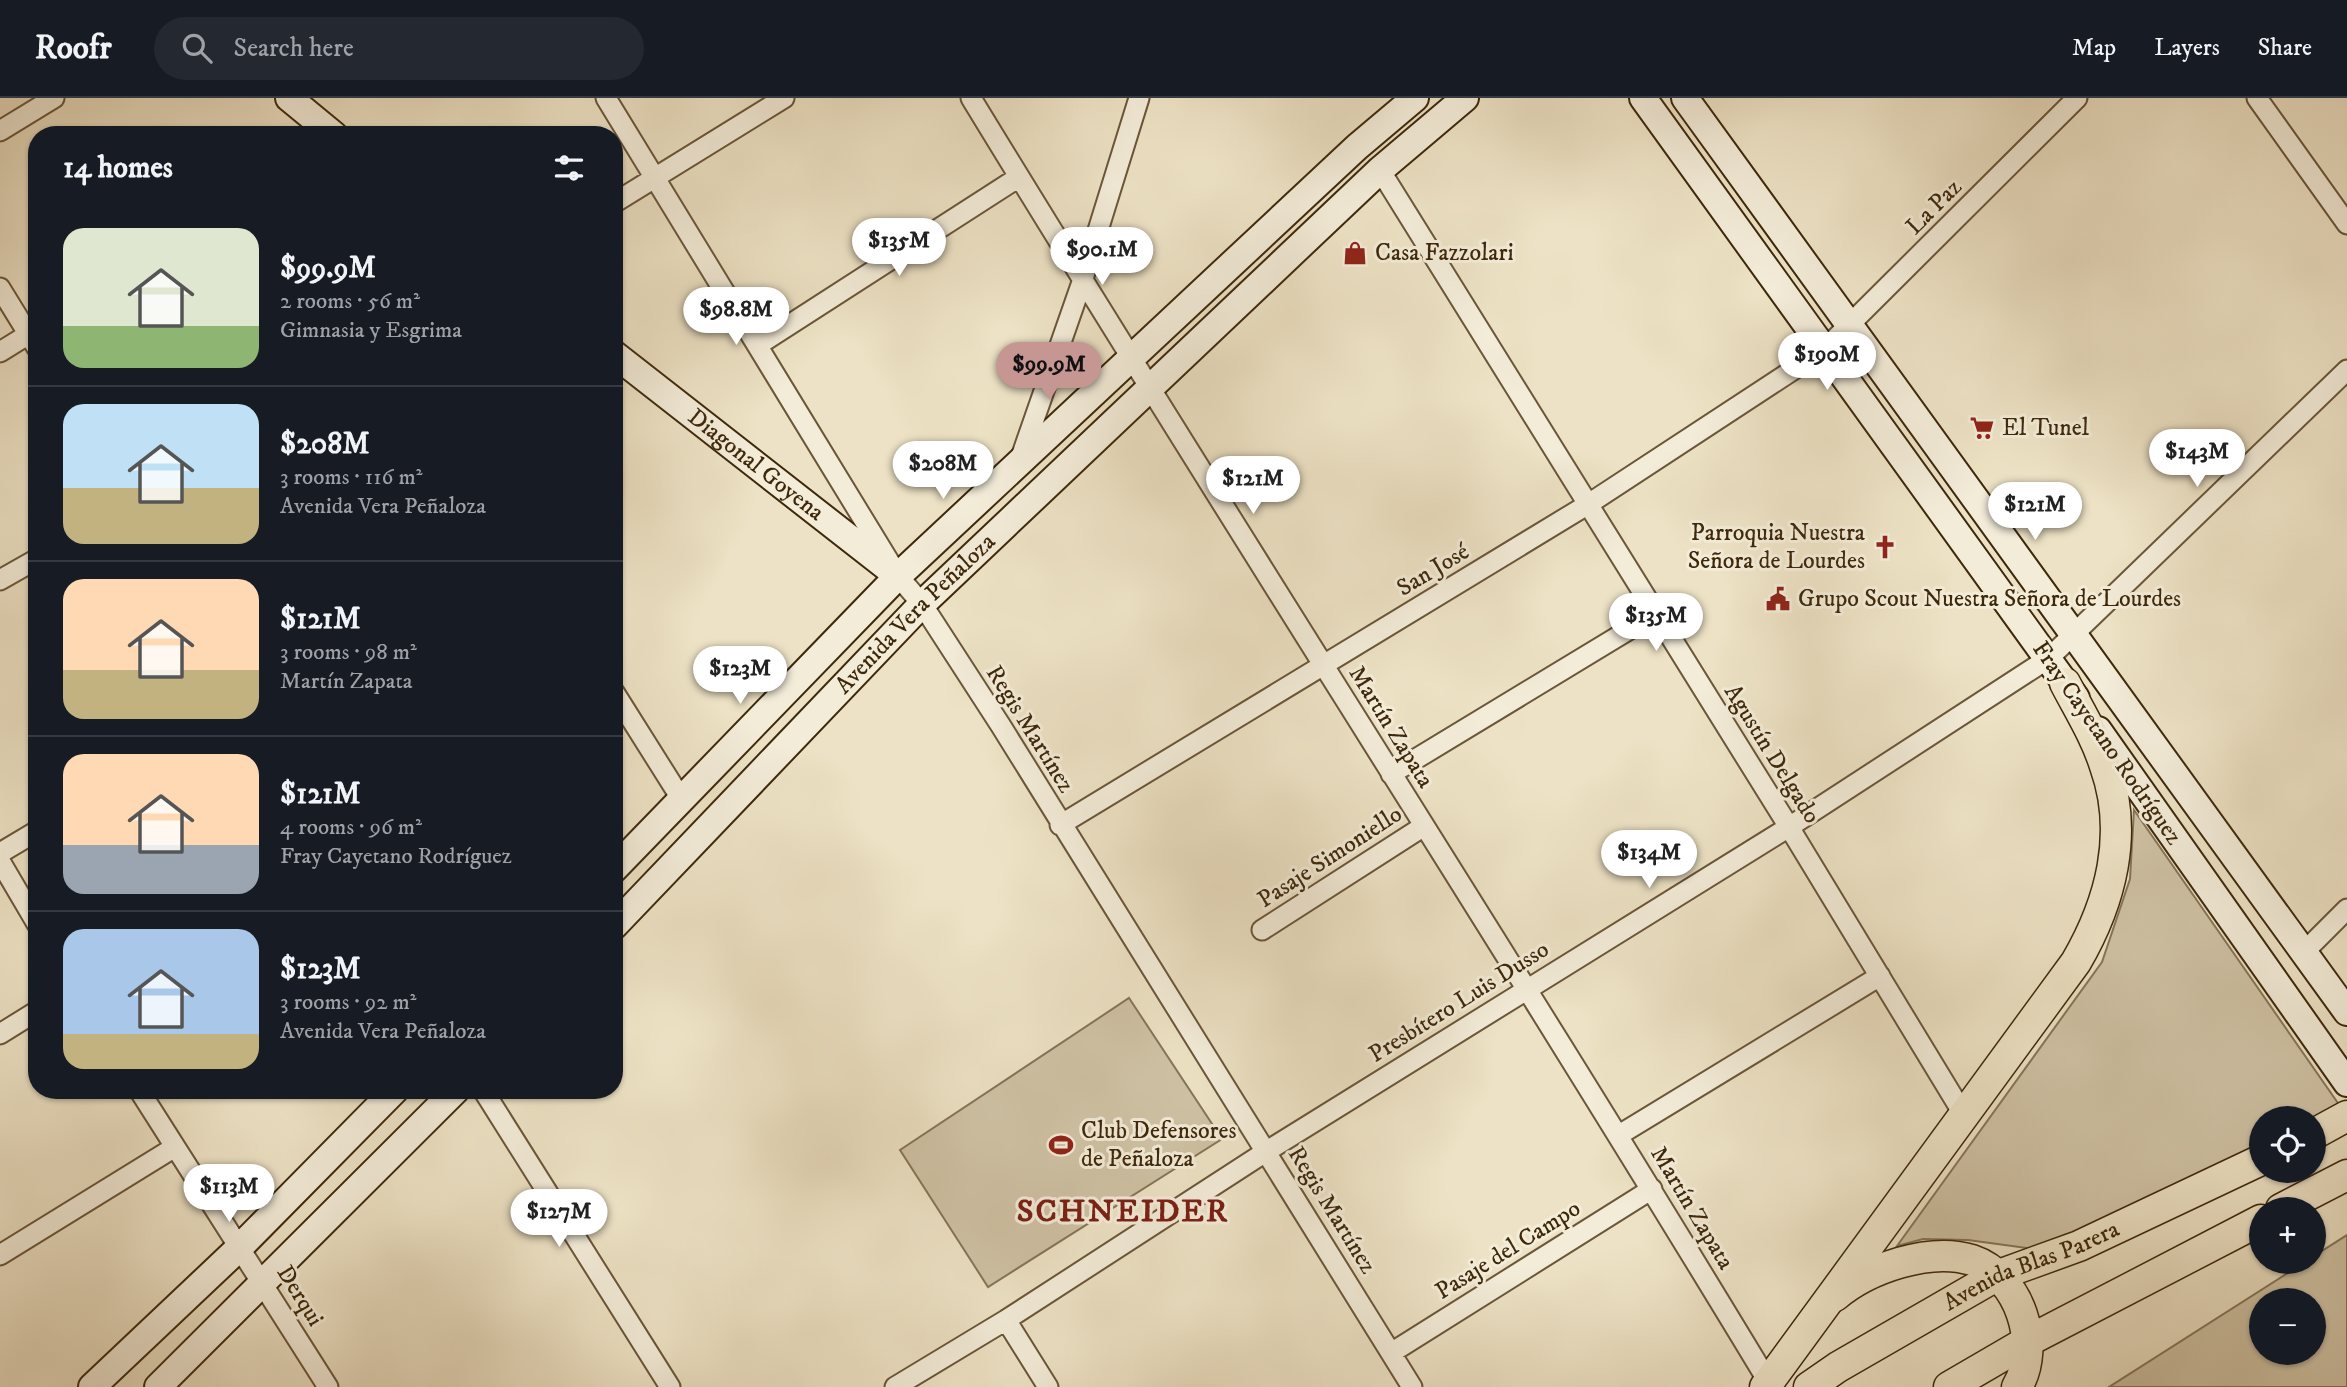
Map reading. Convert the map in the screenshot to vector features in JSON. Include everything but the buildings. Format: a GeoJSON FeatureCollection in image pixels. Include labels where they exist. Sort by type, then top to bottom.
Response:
{"type":"FeatureCollection","features":[{"type":"Feature","properties":{"kind":"main road"},"geometry":{"type":"LineString","coordinates":[[289,98],[323,126]]}},
{"type":"Feature","properties":{"kind":"main road","name":"Avenida Vera Peñaloza"},"geometry":{"type":"LineString","coordinates":[[623,860],[898,576],[1357,147],[1415,98]]}},
{"type":"Feature","properties":{"kind":"main road","name":"Avenida Vera Peñaloza"},"geometry":{"type":"LineString","coordinates":[[623,917],[922,604],[1380,170],[1465,98]]}},
{"type":"Feature","properties":{"kind":"main road","name":"Fray Cayetano Rodríguez"},"geometry":{"type":"LineString","coordinates":[[1643,98],[2049,658],[2347,1083]]}},
{"type":"Feature","properties":{"kind":"main road","name":"Fray Cayetano Rodríguez"},"geometry":{"type":"LineString","coordinates":[[1685,98],[2343,1006]]}},
{"type":"Feature","properties":{"kind":"main road","name":"Diagonal Goyena"},"geometry":{"type":"LineString","coordinates":[[623,362],[898,576]]}},
{"type":"Feature","properties":{"kind":"main road"},"geometry":{"type":"LineString","coordinates":[[1767,1386],[1821,1308],[2076,962],[2100,915],[2111,879],[2116,827],[2111,784],[2096,742],[2066,683]]}},
{"type":"Feature","properties":{"kind":"main road"},"geometry":{"type":"LineString","coordinates":[[2232,922],[2264,897]]}},
{"type":"Feature","properties":{"kind":"main road"},"geometry":{"type":"LineString","coordinates":[[2305,1024],[2343,1006]]}},
{"type":"Feature","properties":{"kind":"main road"},"geometry":{"type":"LineString","coordinates":[[92,1387],[239,1248],[386,1099]]}},
{"type":"Feature","properties":{"kind":"main road"},"geometry":{"type":"LineString","coordinates":[[159,1387],[447,1099]]}},
{"type":"Feature","properties":{"kind":"main road"},"geometry":{"type":"LineString","coordinates":[[2326,1127],[2347,1115]]}},
{"type":"Feature","properties":{"kind":"main road","name":"Avenida Blas Parera"},"geometry":{"type":"LineString","coordinates":[[1809,1387],[1996,1276],[2079,1246],[2249,1166]]}},
{"type":"Feature","properties":{"kind":"main road"},"geometry":{"type":"LineString","coordinates":[[2304,1197],[2347,1175]]}},
{"type":"Feature","properties":{"kind":"main road"},"geometry":{"type":"LineString","coordinates":[[1949,1387],[2028,1341],[2249,1226]]}},
{"type":"Feature","properties":{"kind":"main road"},"geometry":{"type":"LineString","coordinates":[[1821,1308],[1841,1290],[1866,1277],[1921,1258],[2036,1258],[2079,1246]]}},
{"type":"Feature","properties":{"kind":"main road"},"geometry":{"type":"LineString","coordinates":[[1947,1256],[1971,1260],[1996,1276],[2019,1307],[2028,1341],[2024,1377],[2017,1387]]}},
{"type":"Feature","properties":{"kind":"street"},"geometry":{"type":"LineString","coordinates":[[0,131],[54,98]]}},
{"type":"Feature","properties":{"kind":"street","name":"Regis Martínez"},"geometry":{"type":"LineString","coordinates":[[606,98],[898,576],[922,604],[1267,1151],[1412,1387]]}},
{"type":"Feature","properties":{"kind":"street"},"geometry":{"type":"LineString","coordinates":[[623,198],[784,98]]}},
{"type":"Feature","properties":{"kind":"street","name":"Martín Zapata"},"geometry":{"type":"LineString","coordinates":[[971,98],[1082,282],[1619,1135],[1767,1386]]}},
{"type":"Feature","properties":{"kind":"street"},"geometry":{"type":"LineString","coordinates":[[1020,461],[1082,282],[1139,98]]}},
{"type":"Feature","properties":{"kind":"street","name":"La Paz"},"geometry":{"type":"LineString","coordinates":[[1825,349],[2077,98]]}},
{"type":"Feature","properties":{"kind":"street"},"geometry":{"type":"LineString","coordinates":[[2258,98],[2347,224]]}},
{"type":"Feature","properties":{"kind":"street","name":"Agustín Delgado"},"geometry":{"type":"LineString","coordinates":[[1380,170],[1789,827],[1964,1115]]}},
{"type":"Feature","properties":{"kind":"street"},"geometry":{"type":"LineString","coordinates":[[758,345],[1019,177]]}},
{"type":"Feature","properties":{"kind":"street"},"geometry":{"type":"LineString","coordinates":[[0,288],[28,328]]}},
{"type":"Feature","properties":{"kind":"street"},"geometry":{"type":"LineString","coordinates":[[0,352],[28,340]]}},
{"type":"Feature","properties":{"kind":"street","name":"San José"},"geometry":{"type":"LineString","coordinates":[[1060,825],[1587,505],[1825,349]]}},
{"type":"Feature","properties":{"kind":"street","name":"Presbítero Luis Dusso"},"geometry":{"type":"LineString","coordinates":[[895,1387],[1006,1320],[1267,1151],[1789,827],[2049,658],[2347,370]]}},
{"type":"Feature","properties":{"kind":"street"},"geometry":{"type":"LineString","coordinates":[[0,580],[28,564]]}},
{"type":"Feature","properties":{"kind":"street","name":"Pasaje Simoniello"},"geometry":{"type":"LineString","coordinates":[[1391,774],[1656,614]]}},
{"type":"Feature","properties":{"kind":"street"},"geometry":{"type":"LineString","coordinates":[[623,706],[682,800]]}},
{"type":"Feature","properties":{"kind":"street","name":"Pasaje Simoniello"},"geometry":{"type":"LineString","coordinates":[[1262,930],[1423,826]]}},
{"type":"Feature","properties":{"kind":"street"},"geometry":{"type":"LineString","coordinates":[[0,853],[28,836]]}},
{"type":"Feature","properties":{"kind":"street"},"geometry":{"type":"LineString","coordinates":[[0,861],[28,909]]}},
{"type":"Feature","properties":{"kind":"street"},"geometry":{"type":"LineString","coordinates":[[2304,952],[2347,909]]}},
{"type":"Feature","properties":{"kind":"street"},"geometry":{"type":"LineString","coordinates":[[1619,1135],[1880,976]]}},
{"type":"Feature","properties":{"kind":"street"},"geometry":{"type":"LineString","coordinates":[[0,1034],[28,1017]]}},
{"type":"Feature","properties":{"kind":"street","name":"Derqui"},"geometry":{"type":"LineString","coordinates":[[145,1099],[239,1248],[265,1284],[328,1387]]}},
{"type":"Feature","properties":{"kind":"street"},"geometry":{"type":"LineString","coordinates":[[489,1099],[670,1387]]}},
{"type":"Feature","properties":{"kind":"street"},"geometry":{"type":"LineString","coordinates":[[0,1255],[175,1147]]}},
{"type":"Feature","properties":{"kind":"street","name":"Pasaje del Campo"},"geometry":{"type":"LineString","coordinates":[[1391,1353],[1652,1189]]}},
{"type":"Feature","properties":{"kind":"street"},"geometry":{"type":"LineString","coordinates":[[1006,1320],[1048,1387]]}},
{"type":"Feature","properties":{"kind":"shaded area"},"geometry":{"type":"Polygon","coordinates":[[[2134,810],[2340,1106],[2326,1112],[2326,1106],[2249,1106],[2249,1151],[2069,1239],[2034,1249],[1968,1240],[1923,1239],[1897,1246],[2102,962],[2130,879],[2134,810]]]}},
{"type":"Feature","properties":{"kind":"shaded area","name":"Club Defensores de Peñaloza"},"geometry":{"type":"Polygon","coordinates":[[[1129,998],[1222,1139],[988,1287],[900,1150],[1129,998]]]}},
{"type":"Feature","properties":{"kind":"shaded area"},"geometry":{"type":"Polygon","coordinates":[[[2347,1235],[2347,1387],[2109,1387],[2249,1298],[2249,1365],[2326,1365],[2326,1288],[2264,1288],[2286,1274],[2326,1274],[2326,1248],[2347,1235]]]}},
{"type":"Feature","properties":{"kind":"place","name":"Casa Fazzolari"},"geometry":{"type":"Point","coordinates":[1355,253]}},
{"type":"Feature","properties":{"kind":"place","name":"El Tunel"},"geometry":{"type":"Point","coordinates":[1982,428]}},
{"type":"Feature","properties":{"kind":"place","name":"Parroquia Nuestra Señora de Lourdes"},"geometry":{"type":"Point","coordinates":[1885,547]}},
{"type":"Feature","properties":{"kind":"place","name":"Grupo Scout Nuestra Señora de Lourdes"},"geometry":{"type":"Point","coordinates":[1778,599]}},
{"type":"Feature","properties":{"kind":"place","name":"Club Defensores de Peñaloza"},"geometry":{"type":"Point","coordinates":[1061,1145]}},
{"type":"Feature","properties":{"kind":"district","name":"SCHNEIDER"},"geometry":{"type":"Point","coordinates":[1123,1212]}}]}
